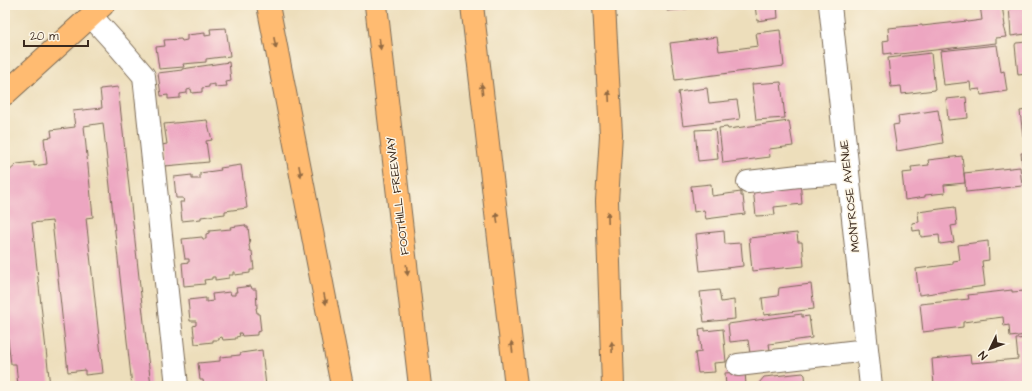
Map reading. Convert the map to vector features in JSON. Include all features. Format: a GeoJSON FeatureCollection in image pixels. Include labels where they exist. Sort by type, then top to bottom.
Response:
{"type":"FeatureCollection","features":[{"type":"Feature","properties":{"kind":"main road"},"geometry":{"type":"LineString","coordinates":[[268,5],[342,386]]}},
{"type":"Feature","properties":{"kind":"main road","name":"FOOTHILL FREEWAY"},"geometry":{"type":"LineString","coordinates":[[376,5],[420,386]]}},
{"type":"Feature","properties":{"kind":"main road"},"geometry":{"type":"LineString","coordinates":[[472,5],[516,386]]}},
{"type":"Feature","properties":{"kind":"main road"},"geometry":{"type":"LineString","coordinates":[[604,5],[611,135],[608,201],[613,386]]}},
{"type":"Feature","properties":{"kind":"main road"},"geometry":{"type":"LineString","coordinates":[[5,94],[97,11]]}},
{"type":"Feature","properties":{"kind":"street","name":"MONTROSE AVENUE"},"geometry":{"type":"LineString","coordinates":[[830,5],[871,386]]}},
{"type":"Feature","properties":{"kind":"street"},"geometry":{"type":"LineString","coordinates":[[97,11],[120,48],[144,76],[177,386]]}},
{"type":"Feature","properties":{"kind":"street"},"geometry":{"type":"LineString","coordinates":[[748,182],[799,176],[848,173]]}},
{"type":"Feature","properties":{"kind":"street"},"geometry":{"type":"LineString","coordinates":[[738,365],[867,350]]}},
{"type":"Feature","properties":{"kind":"building"},"geometry":{"type":"Polygon","coordinates":[[[666,5],[710,5],[710,6],[667,11],[666,5]]]}},
{"type":"Feature","properties":{"kind":"building"},"geometry":{"type":"Polygon","coordinates":[[[755,5],[777,5],[778,18],[757,21],[755,5]]]}},
{"type":"Feature","properties":{"kind":"building"},"geometry":{"type":"Polygon","coordinates":[[[980,5],[1002,5],[1005,26],[1003,26],[1006,37],[996,38],[996,43],[891,55],[891,53],[884,54],[883,41],[889,40],[888,28],[982,20],[980,5]]]}},
{"type":"Feature","properties":{"kind":"building"},"geometry":{"type":"Polygon","coordinates":[[[1009,5],[1027,5],[1027,37],[1026,34],[1011,36],[1009,5]]]}},
{"type":"Feature","properties":{"kind":"building"},"geometry":{"type":"Polygon","coordinates":[[[226,28],[230,56],[206,59],[206,62],[183,64],[184,67],[159,69],[156,47],[165,46],[164,40],[181,39],[182,41],[187,40],[187,35],[205,33],[205,36],[211,35],[210,29],[226,28]]]}},
{"type":"Feature","properties":{"kind":"building"},"geometry":{"type":"Polygon","coordinates":[[[780,30],[784,66],[675,80],[670,43],[717,37],[719,51],[758,46],[756,33],[780,30]]]}},
{"type":"Feature","properties":{"kind":"building"},"geometry":{"type":"Polygon","coordinates":[[[1027,42],[1027,74],[1018,75],[1015,45],[1016,43],[1027,42]]]}},
{"type":"Feature","properties":{"kind":"building"},"geometry":{"type":"Polygon","coordinates":[[[997,45],[1001,72],[1004,71],[1007,91],[981,95],[980,89],[971,90],[970,82],[944,85],[940,51],[997,45]]]}},
{"type":"Feature","properties":{"kind":"building"},"geometry":{"type":"Polygon","coordinates":[[[931,53],[935,90],[902,94],[901,86],[891,87],[888,58],[931,53]]]}},
{"type":"Feature","properties":{"kind":"building"},"geometry":{"type":"Polygon","coordinates":[[[229,62],[231,81],[226,82],[227,86],[215,87],[215,84],[209,85],[209,87],[202,88],[202,92],[192,93],[191,89],[187,90],[187,93],[180,94],[180,98],[168,99],[168,95],[161,96],[158,73],[229,62]]]}},
{"type":"Feature","properties":{"kind":"building"},"geometry":{"type":"Polygon","coordinates":[[[781,82],[785,118],[756,120],[752,84],[781,82]]]}},
{"type":"Feature","properties":{"kind":"building"},"geometry":{"type":"Polygon","coordinates":[[[118,87],[151,386],[132,386],[103,123],[84,126],[93,217],[86,218],[103,373],[85,375],[85,370],[68,372],[52,221],[32,223],[50,386],[18,386],[16,364],[11,364],[5,316],[5,193],[7,192],[5,175],[17,164],[34,162],[34,166],[47,164],[44,138],[52,137],[51,130],[75,127],[73,111],[102,108],[100,89],[118,87]]]}},
{"type":"Feature","properties":{"kind":"building"},"geometry":{"type":"Polygon","coordinates":[[[707,88],[709,103],[737,100],[740,119],[683,126],[678,92],[707,88]]]}},
{"type":"Feature","properties":{"kind":"building"},"geometry":{"type":"Polygon","coordinates":[[[966,97],[968,118],[948,120],[946,99],[966,97]]]}},
{"type":"Feature","properties":{"kind":"building"},"geometry":{"type":"Polygon","coordinates":[[[938,110],[943,143],[897,151],[893,125],[899,124],[898,116],[938,110]]]}},
{"type":"Feature","properties":{"kind":"building"},"geometry":{"type":"Polygon","coordinates":[[[1027,110],[1027,136],[1023,136],[1020,111],[1027,110]]]}},
{"type":"Feature","properties":{"kind":"building"},"geometry":{"type":"Polygon","coordinates":[[[207,120],[212,140],[206,141],[209,162],[165,166],[162,145],[167,144],[164,124],[207,120]]]}},
{"type":"Feature","properties":{"kind":"building"},"geometry":{"type":"Polygon","coordinates":[[[789,121],[793,146],[769,149],[770,157],[723,163],[719,128],[727,127],[728,129],[789,121]]]}},
{"type":"Feature","properties":{"kind":"building"},"geometry":{"type":"Polygon","coordinates":[[[715,129],[718,159],[698,161],[695,130],[715,129]]]}},
{"type":"Feature","properties":{"kind":"building"},"geometry":{"type":"Polygon","coordinates":[[[1021,153],[1027,153],[1027,178],[1024,178],[1021,153]]]}},
{"type":"Feature","properties":{"kind":"building"},"geometry":{"type":"Polygon","coordinates":[[[962,156],[965,183],[944,185],[945,193],[925,195],[925,197],[905,200],[902,173],[912,172],[911,167],[929,165],[928,160],[962,156]]]}},
{"type":"Feature","properties":{"kind":"building"},"geometry":{"type":"Polygon","coordinates":[[[241,165],[247,208],[225,211],[225,214],[201,217],[201,219],[182,221],[180,202],[184,202],[183,198],[176,198],[174,177],[192,175],[192,179],[200,179],[200,173],[241,165]]]}},
{"type":"Feature","properties":{"kind":"building"},"geometry":{"type":"Polygon","coordinates":[[[1020,167],[1022,186],[966,192],[964,173],[1020,167]]]}},
{"type":"Feature","properties":{"kind":"building"},"geometry":{"type":"Polygon","coordinates":[[[800,180],[802,204],[774,207],[775,215],[756,216],[753,188],[800,180]]]}},
{"type":"Feature","properties":{"kind":"building"},"geometry":{"type":"Polygon","coordinates":[[[711,184],[712,196],[741,192],[741,196],[743,196],[745,214],[706,219],[704,210],[694,212],[691,186],[711,184]]]}},
{"type":"Feature","properties":{"kind":"building"},"geometry":{"type":"Polygon","coordinates":[[[955,207],[957,225],[951,226],[954,242],[940,244],[939,235],[921,237],[920,230],[913,231],[912,223],[919,222],[918,212],[955,207]]]}},
{"type":"Feature","properties":{"kind":"building"},"geometry":{"type":"Polygon","coordinates":[[[245,225],[248,227],[249,245],[250,251],[252,251],[254,270],[250,270],[250,273],[235,275],[235,272],[233,272],[233,275],[229,275],[229,278],[215,280],[215,277],[212,277],[212,279],[204,280],[205,284],[184,286],[182,263],[189,262],[189,259],[185,259],[182,239],[202,237],[203,239],[206,239],[206,234],[209,233],[209,231],[231,229],[230,227],[245,225]]]}},
{"type":"Feature","properties":{"kind":"building"},"geometry":{"type":"Polygon","coordinates":[[[724,231],[725,244],[741,243],[743,266],[700,271],[696,234],[724,231]]]}},
{"type":"Feature","properties":{"kind":"building"},"geometry":{"type":"Polygon","coordinates":[[[797,233],[798,242],[802,242],[804,266],[752,271],[749,238],[797,233]]]}},
{"type":"Feature","properties":{"kind":"building"},"geometry":{"type":"Polygon","coordinates":[[[988,241],[989,260],[982,261],[985,286],[919,295],[916,269],[953,264],[953,261],[960,260],[958,245],[988,241]]]}},
{"type":"Feature","properties":{"kind":"building"},"geometry":{"type":"Polygon","coordinates":[[[811,284],[814,309],[764,315],[762,298],[778,296],[779,288],[811,284]]]}},
{"type":"Feature","properties":{"kind":"building"},"geometry":{"type":"Polygon","coordinates":[[[251,286],[252,289],[256,289],[256,308],[257,313],[259,313],[261,331],[257,332],[257,335],[242,336],[241,333],[239,333],[240,336],[236,337],[236,339],[223,340],[222,337],[219,338],[219,340],[213,340],[213,342],[195,344],[193,326],[196,325],[196,321],[190,321],[188,300],[206,298],[206,302],[213,301],[212,294],[230,292],[231,295],[235,295],[235,292],[237,292],[236,288],[251,286]]]}},
{"type":"Feature","properties":{"kind":"building"},"geometry":{"type":"Polygon","coordinates":[[[719,290],[721,302],[734,300],[735,319],[704,322],[700,292],[719,290]]]}},
{"type":"Feature","properties":{"kind":"building"},"geometry":{"type":"Polygon","coordinates":[[[1012,290],[1012,292],[1025,291],[1027,307],[1027,335],[1010,337],[1009,325],[1004,326],[1003,317],[963,322],[963,327],[923,332],[920,304],[969,299],[968,295],[1012,290]]]}},
{"type":"Feature","properties":{"kind":"building"},"geometry":{"type":"Polygon","coordinates":[[[802,314],[802,317],[809,316],[812,338],[769,344],[770,350],[750,353],[748,340],[730,342],[728,324],[802,314]]]}},
{"type":"Feature","properties":{"kind":"building"},"geometry":{"type":"Polygon","coordinates":[[[705,328],[705,331],[723,329],[726,362],[714,363],[715,372],[698,373],[695,353],[701,352],[699,329],[705,328]]]}},
{"type":"Feature","properties":{"kind":"building"},"geometry":{"type":"Polygon","coordinates":[[[1027,338],[1027,382],[984,386],[934,386],[932,359],[970,355],[971,363],[1018,359],[1016,339],[1027,338]]]}},
{"type":"Feature","properties":{"kind":"building"},"geometry":{"type":"Polygon","coordinates":[[[262,350],[266,386],[204,386],[203,380],[200,380],[198,363],[220,361],[220,357],[240,355],[241,353],[262,350]]]}},
{"type":"Feature","properties":{"kind":"building"},"geometry":{"type":"Polygon","coordinates":[[[745,371],[746,386],[726,386],[725,373],[745,371]]]}},
{"type":"Feature","properties":{"kind":"building"},"geometry":{"type":"Polygon","coordinates":[[[803,373],[805,375],[806,386],[760,386],[759,383],[764,377],[803,373]]]}}]}
